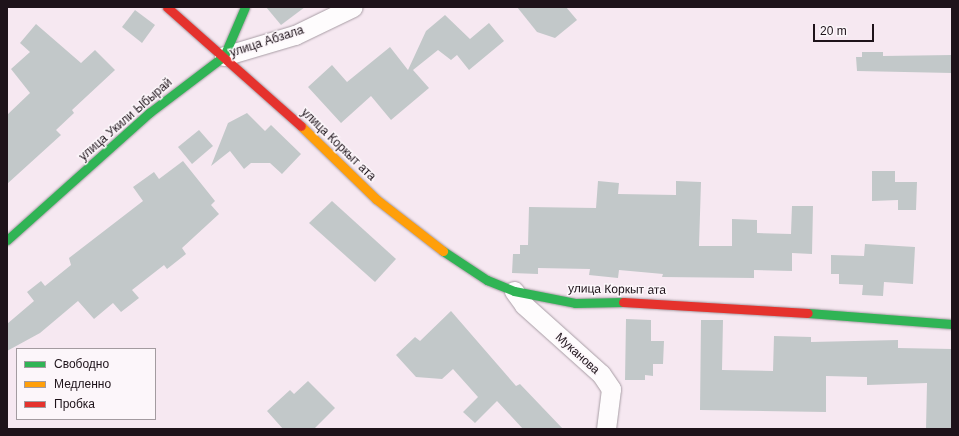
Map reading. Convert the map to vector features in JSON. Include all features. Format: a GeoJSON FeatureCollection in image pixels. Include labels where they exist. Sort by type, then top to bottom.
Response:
{"type":"FeatureCollection","features":[{"type":"Feature","properties":{"kind":"street","name":"улица Коркыт ата"},"geometry":{"type":"LineString","coordinates":[[168,7],[224,56],[376,199],[457,260],[487,280],[514,291],[575,303],[663,302],[952,324]]}},
{"type":"Feature","properties":{"kind":"street","name":"улица Укили Ыбырай"},"geometry":{"type":"LineString","coordinates":[[7,240],[149,113],[224,56],[245,7]]}},
{"type":"Feature","properties":{"kind":"street","name":"улица Абзала"},"geometry":{"type":"LineString","coordinates":[[224,56],[295,35],[353,7]]}},
{"type":"Feature","properties":{"kind":"street","name":"Муканова"},"geometry":{"type":"LineString","coordinates":[[514,291],[524,305],[600,374],[611,390],[606,429]]}},
{"type":"Feature","properties":{"kind":"building"},"geometry":{"type":"Polygon","coordinates":[[[266,7],[305,7],[281,25],[266,7]]]}},
{"type":"Feature","properties":{"kind":"building"},"geometry":{"type":"Polygon","coordinates":[[[517,7],[566,7],[577,20],[555,38],[537,32],[517,7]]]}},
{"type":"Feature","properties":{"kind":"building"},"geometry":{"type":"Polygon","coordinates":[[[135,10],[155,25],[142,43],[122,27],[135,10]]]}},
{"type":"Feature","properties":{"kind":"building"},"geometry":{"type":"Polygon","coordinates":[[[445,15],[470,39],[489,23],[504,41],[469,70],[457,55],[451,60],[438,50],[413,70],[429,88],[391,120],[371,96],[341,123],[308,87],[332,65],[347,82],[390,47],[408,70],[426,31],[445,15]]]}},
{"type":"Feature","properties":{"kind":"building"},"geometry":{"type":"Polygon","coordinates":[[[36,24],[81,63],[95,50],[115,70],[72,110],[74,113],[56,130],[61,135],[7,184],[7,115],[30,93],[11,69],[30,52],[20,43],[36,24]]]}},
{"type":"Feature","properties":{"kind":"building"},"geometry":{"type":"Polygon","coordinates":[[[862,52],[883,52],[883,56],[952,55],[952,73],[857,71],[856,57],[862,57],[862,52]]]}},
{"type":"Feature","properties":{"kind":"building"},"geometry":{"type":"Polygon","coordinates":[[[247,113],[265,131],[271,125],[301,154],[282,174],[270,163],[251,163],[244,169],[230,151],[211,166],[228,123],[247,113]]]}},
{"type":"Feature","properties":{"kind":"building"},"geometry":{"type":"Polygon","coordinates":[[[199,130],[213,146],[192,164],[178,147],[199,130]]]}},
{"type":"Feature","properties":{"kind":"building"},"geometry":{"type":"Polygon","coordinates":[[[183,161],[215,201],[211,205],[219,214],[182,248],[186,254],[167,269],[164,265],[132,290],[139,298],[121,312],[113,303],[94,319],[78,301],[40,333],[7,351],[7,324],[34,301],[27,292],[41,281],[45,286],[71,265],[69,258],[143,201],[133,187],[154,172],[159,179],[183,161]]]}},
{"type":"Feature","properties":{"kind":"building"},"geometry":{"type":"Polygon","coordinates":[[[872,171],[895,171],[895,182],[917,182],[916,210],[898,210],[898,200],[872,201],[872,171]]]}},
{"type":"Feature","properties":{"kind":"building"},"geometry":{"type":"Polygon","coordinates":[[[598,181],[619,183],[618,194],[676,195],[676,181],[701,182],[699,246],[732,246],[732,219],[757,220],[757,233],[791,234],[792,206],[813,206],[812,254],[792,253],[792,271],[754,270],[754,278],[662,277],[663,274],[619,270],[618,278],[589,275],[590,269],[538,268],[538,274],[512,273],[513,254],[520,254],[520,245],[528,245],[529,207],[596,208],[598,181]]]}},
{"type":"Feature","properties":{"kind":"building"},"geometry":{"type":"Polygon","coordinates":[[[332,201],[396,259],[375,282],[309,223],[332,201]]]}},
{"type":"Feature","properties":{"kind":"building"},"geometry":{"type":"Polygon","coordinates":[[[865,244],[915,247],[913,284],[884,282],[883,296],[862,295],[863,285],[839,284],[839,274],[831,274],[831,255],[864,256],[865,244]]]}},
{"type":"Feature","properties":{"kind":"building"},"geometry":{"type":"Polygon","coordinates":[[[451,311],[516,386],[520,384],[563,429],[523,429],[497,401],[475,423],[463,412],[478,397],[453,369],[442,379],[416,377],[396,355],[415,337],[420,341],[451,311]]]}},
{"type":"Feature","properties":{"kind":"building"},"geometry":{"type":"Polygon","coordinates":[[[626,319],[651,320],[651,341],[664,341],[663,364],[653,364],[653,376],[645,375],[645,380],[625,380],[626,319]]]}},
{"type":"Feature","properties":{"kind":"building"},"geometry":{"type":"Polygon","coordinates":[[[701,320],[723,320],[722,370],[773,371],[774,336],[811,337],[811,342],[898,340],[898,348],[952,349],[952,429],[926,429],[927,383],[867,385],[867,377],[826,376],[826,412],[700,410],[701,320]]]}},
{"type":"Feature","properties":{"kind":"building"},"geometry":{"type":"Polygon","coordinates":[[[308,381],[335,408],[314,429],[283,429],[267,411],[290,390],[294,394],[308,381]]]}},
{"type":"Feature","properties":{"kind":"traffic: fast"},"geometry":{"type":"LineString","coordinates":[[7,240],[149,113],[224,56],[245,7]]}},
{"type":"Feature","properties":{"kind":"traffic: fast"},"geometry":{"type":"LineString","coordinates":[[443,251],[487,280],[514,291],[575,303],[623,302]]}},
{"type":"Feature","properties":{"kind":"traffic: fast"},"geometry":{"type":"LineString","coordinates":[[808,313],[952,324]]}},
{"type":"Feature","properties":{"kind":"traffic: slow"},"geometry":{"type":"LineString","coordinates":[[301,126],[376,199],[443,251]]}},
{"type":"Feature","properties":{"kind":"traffic: jam"},"geometry":{"type":"LineString","coordinates":[[167,7],[301,126]]}},
{"type":"Feature","properties":{"kind":"traffic: jam"},"geometry":{"type":"LineString","coordinates":[[623,302],[808,313]]}}]}
